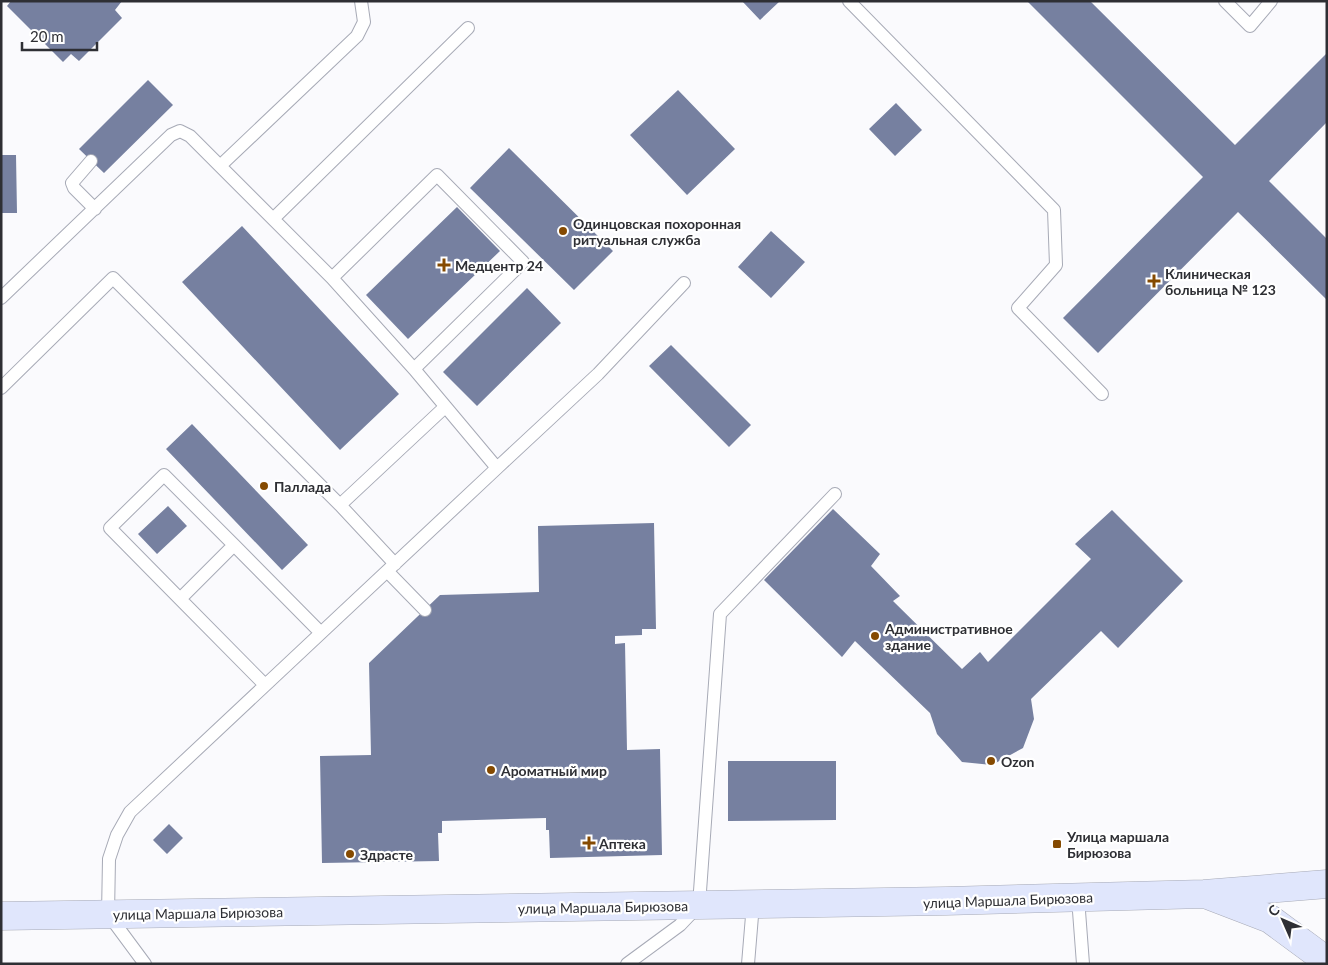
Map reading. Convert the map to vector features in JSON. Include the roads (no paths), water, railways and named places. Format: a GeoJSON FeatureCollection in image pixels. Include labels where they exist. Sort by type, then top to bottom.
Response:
{"type":"FeatureCollection","features":[{"type":"Feature","properties":{"kind":"street","name":"улица Маршала Бирюзова"},"geometry":{"type":"LineString","coordinates":[[1,916],[1078,898],[1204,894],[1289,885],[1327,884]]}},
{"type":"Feature","properties":{"kind":"street"},"geometry":{"type":"LineString","coordinates":[[1204,894],[1270,919],[1327,961]]}},
{"type":"Feature","properties":{"kind":"street"},"geometry":{"type":"LineString","coordinates":[[1327,933],[1327,949]]}},
{"type":"Feature","properties":{"kind":"lane"},"geometry":{"type":"LineString","coordinates":[[220,166],[357,36],[364,22],[361,1]]}},
{"type":"Feature","properties":{"kind":"lane"},"geometry":{"type":"LineString","coordinates":[[849,1],[1054,210],[1056,265],[1018,308],[1102,394]]}},
{"type":"Feature","properties":{"kind":"lane"},"geometry":{"type":"LineString","coordinates":[[1225,1],[1250,26],[1271,1]]}},
{"type":"Feature","properties":{"kind":"lane"},"geometry":{"type":"LineString","coordinates":[[273,218],[468,28]]}},
{"type":"Feature","properties":{"kind":"lane"},"geometry":{"type":"LineString","coordinates":[[1,298],[171,135],[180,131],[190,136],[332,278],[414,369],[497,468]]}},
{"type":"Feature","properties":{"kind":"lane"},"geometry":{"type":"LineString","coordinates":[[91,161],[72,182],[74,188],[95,209]]}},
{"type":"Feature","properties":{"kind":"lane"},"geometry":{"type":"LineString","coordinates":[[332,278],[438,175],[522,262],[414,369]]}},
{"type":"Feature","properties":{"kind":"lane"},"geometry":{"type":"LineString","coordinates":[[1,388],[113,278],[340,504],[424,610]]}},
{"type":"Feature","properties":{"kind":"lane"},"geometry":{"type":"LineString","coordinates":[[145,964],[108,914],[109,859],[117,836],[130,812],[598,374],[684,283]]}},
{"type":"Feature","properties":{"kind":"lane"},"geometry":{"type":"LineString","coordinates":[[340,504],[445,407]]}},
{"type":"Feature","properties":{"kind":"lane"},"geometry":{"type":"LineString","coordinates":[[265,685],[110,528],[164,475],[321,633]]}},
{"type":"Feature","properties":{"kind":"lane"},"geometry":{"type":"LineString","coordinates":[[627,964],[680,925],[699,905],[720,614],[835,494]]}},
{"type":"Feature","properties":{"kind":"lane"},"geometry":{"type":"LineString","coordinates":[[180,599],[234,545]]}},
{"type":"Feature","properties":{"kind":"lane"},"geometry":{"type":"LineString","coordinates":[[1078,898],[1083,964]]}},
{"type":"Feature","properties":{"kind":"lane"},"geometry":{"type":"LineString","coordinates":[[748,964],[754,904]]}},
{"type":"Feature","properties":{"kind":"place","name":"Одинцовская похоронная ритуальная служба"},"geometry":{"type":"Point","coordinates":[563,231]}},
{"type":"Feature","properties":{"kind":"place","name":"Медцентр 24"},"geometry":{"type":"Point","coordinates":[444,265]}},
{"type":"Feature","properties":{"kind":"place","name":"Клиническая больница № 123"},"geometry":{"type":"Point","coordinates":[1154,281]}},
{"type":"Feature","properties":{"kind":"place","name":"Паллада"},"geometry":{"type":"Point","coordinates":[264,486]}},
{"type":"Feature","properties":{"kind":"place","name":"Административное здание"},"geometry":{"type":"Point","coordinates":[875,636]}},
{"type":"Feature","properties":{"kind":"place","name":"Ozon"},"geometry":{"type":"Point","coordinates":[991,761]}},
{"type":"Feature","properties":{"kind":"place","name":"Ароматный мир"},"geometry":{"type":"Point","coordinates":[491,770]}},
{"type":"Feature","properties":{"kind":"place","name":"Аптека"},"geometry":{"type":"Point","coordinates":[589,843]}},
{"type":"Feature","properties":{"kind":"place","name":"Улица маршала Бирюзова"},"geometry":{"type":"Point","coordinates":[1057,844]}},
{"type":"Feature","properties":{"kind":"place","name":"Здрасте"},"geometry":{"type":"Point","coordinates":[350,854]}}]}
